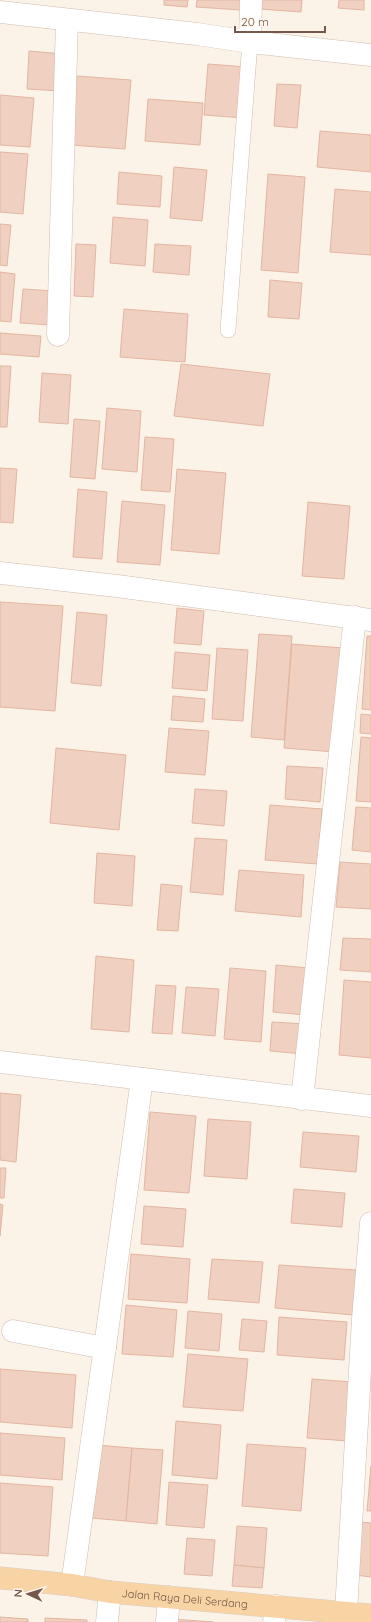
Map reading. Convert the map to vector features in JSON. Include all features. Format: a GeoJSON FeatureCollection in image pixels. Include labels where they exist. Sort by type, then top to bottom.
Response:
{"type":"FeatureCollection","features":[{"type":"Feature","properties":{"kind":"main road","name":"Jalan Raya Deli Serdang"},"geometry":{"type":"LineString","coordinates":[[0,1578],[72,1585],[110,1592],[169,1597],[275,1614],[346,1612],[371,1615]]}},
{"type":"Feature","properties":{"kind":"street"},"geometry":{"type":"LineString","coordinates":[[250,42],[251,0]]}},
{"type":"Feature","properties":{"kind":"street"},"geometry":{"type":"LineString","coordinates":[[0,12],[371,55]]}},
{"type":"Feature","properties":{"kind":"street"},"geometry":{"type":"LineString","coordinates":[[58,335],[67,20]]}},
{"type":"Feature","properties":{"kind":"street"},"geometry":{"type":"LineString","coordinates":[[0,573],[117,586],[363,618],[302,1099]]}},
{"type":"Feature","properties":{"kind":"street"},"geometry":{"type":"LineString","coordinates":[[0,1062],[371,1106]]}},
{"type":"Feature","properties":{"kind":"street"},"geometry":{"type":"LineString","coordinates":[[72,1585],[142,1079]]}},
{"type":"Feature","properties":{"kind":"street"},"geometry":{"type":"LineString","coordinates":[[346,1612],[362,1318],[371,1223]]}},
{"type":"Feature","properties":{"kind":"street"},"geometry":{"type":"LineString","coordinates":[[13,1331],[105,1348]]}},
{"type":"Feature","properties":{"kind":"street"},"geometry":{"type":"LineString","coordinates":[[107,1622],[110,1592]]}},
{"type":"Feature","properties":{"kind":"street"},"geometry":{"type":"LineString","coordinates":[[167,1622],[169,1597]]}},
{"type":"Feature","properties":{"kind":"lane"},"geometry":{"type":"LineString","coordinates":[[228,330],[250,42]]}},
{"type":"Feature","properties":{"kind":"building"},"geometry":{"type":"Polygon","coordinates":[[[164,0],[188,0],[187,7],[164,5],[164,0]]]}},
{"type":"Feature","properties":{"kind":"building"},"geometry":{"type":"Polygon","coordinates":[[[197,0],[241,0],[241,10],[196,7],[197,0]]]}},
{"type":"Feature","properties":{"kind":"building"},"geometry":{"type":"Polygon","coordinates":[[[261,0],[302,0],[301,12],[260,9],[261,0]]]}},
{"type":"Feature","properties":{"kind":"building"},"geometry":{"type":"Polygon","coordinates":[[[339,0],[364,0],[364,10],[338,8],[339,0]]]}},
{"type":"Feature","properties":{"kind":"building"},"geometry":{"type":"Polygon","coordinates":[[[29,51],[64,54],[60,91],[27,89],[29,51]]]}},
{"type":"Feature","properties":{"kind":"building"},"geometry":{"type":"Polygon","coordinates":[[[208,64],[247,67],[244,118],[204,115],[208,64]]]}},
{"type":"Feature","properties":{"kind":"building"},"geometry":{"type":"Polygon","coordinates":[[[77,76],[131,80],[125,149],[71,145],[77,76]]]}},
{"type":"Feature","properties":{"kind":"building"},"geometry":{"type":"Polygon","coordinates":[[[277,84],[301,85],[297,128],[274,126],[277,84]]]}},
{"type":"Feature","properties":{"kind":"building"},"geometry":{"type":"Polygon","coordinates":[[[0,95],[34,98],[30,147],[0,145],[0,95]]]}},
{"type":"Feature","properties":{"kind":"building"},"geometry":{"type":"Polygon","coordinates":[[[148,99],[203,103],[200,145],[145,141],[148,99]]]}},
{"type":"Feature","properties":{"kind":"building"},"geometry":{"type":"Polygon","coordinates":[[[320,131],[371,135],[371,172],[317,167],[320,131]]]}},
{"type":"Feature","properties":{"kind":"building"},"geometry":{"type":"Polygon","coordinates":[[[0,152],[28,154],[23,214],[0,212],[0,152]]]}},
{"type":"Feature","properties":{"kind":"building"},"geometry":{"type":"Polygon","coordinates":[[[174,167],[207,170],[202,221],[170,218],[174,167]]]}},
{"type":"Feature","properties":{"kind":"building"},"geometry":{"type":"Polygon","coordinates":[[[119,172],[162,176],[160,207],[117,204],[119,172]]]}},
{"type":"Feature","properties":{"kind":"building"},"geometry":{"type":"Polygon","coordinates":[[[268,174],[305,177],[298,273],[261,270],[268,174]]]}},
{"type":"Feature","properties":{"kind":"building"},"geometry":{"type":"Polygon","coordinates":[[[335,189],[371,192],[371,255],[330,252],[335,189]]]}},
{"type":"Feature","properties":{"kind":"building"},"geometry":{"type":"Polygon","coordinates":[[[113,217],[148,220],[145,266],[110,263],[113,217]]]}},
{"type":"Feature","properties":{"kind":"building"},"geometry":{"type":"Polygon","coordinates":[[[0,224],[11,225],[7,266],[0,265],[0,224]]]}},
{"type":"Feature","properties":{"kind":"building"},"geometry":{"type":"Polygon","coordinates":[[[76,244],[96,245],[93,297],[74,296],[76,244]]]}},
{"type":"Feature","properties":{"kind":"building"},"geometry":{"type":"Polygon","coordinates":[[[155,244],[191,246],[189,275],[153,272],[155,244]]]}},
{"type":"Feature","properties":{"kind":"building"},"geometry":{"type":"Polygon","coordinates":[[[0,272],[15,274],[11,322],[0,321],[0,272]]]}},
{"type":"Feature","properties":{"kind":"building"},"geometry":{"type":"Polygon","coordinates":[[[270,280],[302,283],[299,319],[268,317],[270,280]]]}},
{"type":"Feature","properties":{"kind":"building"},"geometry":{"type":"Polygon","coordinates":[[[23,289],[54,291],[51,325],[20,323],[23,289]]]}},
{"type":"Feature","properties":{"kind":"building"},"geometry":{"type":"Polygon","coordinates":[[[124,309],[188,314],[185,362],[120,357],[124,309]]]}},
{"type":"Feature","properties":{"kind":"building"},"geometry":{"type":"Polygon","coordinates":[[[0,333],[41,336],[39,357],[0,354],[0,333]]]}},
{"type":"Feature","properties":{"kind":"building"},"geometry":{"type":"Polygon","coordinates":[[[181,364],[270,374],[263,426],[174,416],[181,364]]]}},
{"type":"Feature","properties":{"kind":"building"},"geometry":{"type":"Polygon","coordinates":[[[0,366],[11,366],[7,427],[0,427],[0,366]]]}},
{"type":"Feature","properties":{"kind":"building"},"geometry":{"type":"Polygon","coordinates":[[[42,373],[71,375],[68,424],[39,422],[42,373]]]}},
{"type":"Feature","properties":{"kind":"building"},"geometry":{"type":"Polygon","coordinates":[[[107,408],[141,411],[137,472],[102,469],[107,408]]]}},
{"type":"Feature","properties":{"kind":"building"},"geometry":{"type":"Polygon","coordinates":[[[74,419],[100,421],[95,479],[70,477],[74,419]]]}},
{"type":"Feature","properties":{"kind":"building"},"geometry":{"type":"Polygon","coordinates":[[[145,437],[174,439],[170,492],[141,490],[145,437]]]}},
{"type":"Feature","properties":{"kind":"building"},"geometry":{"type":"Polygon","coordinates":[[[0,468],[17,469],[13,523],[0,522],[0,468]]]}},
{"type":"Feature","properties":{"kind":"building"},"geometry":{"type":"Polygon","coordinates":[[[177,469],[226,473],[219,554],[171,550],[177,469]]]}},
{"type":"Feature","properties":{"kind":"building"},"geometry":{"type":"Polygon","coordinates":[[[78,489],[107,492],[102,559],[73,557],[78,489]]]}},
{"type":"Feature","properties":{"kind":"building"},"geometry":{"type":"Polygon","coordinates":[[[122,501],[165,505],[160,565],[117,562],[122,501]]]}},
{"type":"Feature","properties":{"kind":"building"},"geometry":{"type":"Polygon","coordinates":[[[308,502],[350,506],[344,579],[302,576],[308,502]]]}},
{"type":"Feature","properties":{"kind":"building"},"geometry":{"type":"Polygon","coordinates":[[[0,602],[63,606],[55,711],[0,707],[0,602]]]}},
{"type":"Feature","properties":{"kind":"building"},"geometry":{"type":"Polygon","coordinates":[[[177,608],[204,611],[201,645],[174,643],[177,608]]]}},
{"type":"Feature","properties":{"kind":"building"},"geometry":{"type":"Polygon","coordinates":[[[77,612],[107,615],[101,686],[71,683],[77,612]]]}},
{"type":"Feature","properties":{"kind":"building"},"geometry":{"type":"Polygon","coordinates":[[[259,634],[292,636],[284,740],[251,737],[259,634]]]}},
{"type":"Feature","properties":{"kind":"building"},"geometry":{"type":"Polygon","coordinates":[[[367,636],[371,636],[371,710],[362,709],[367,636]]]}},
{"type":"Feature","properties":{"kind":"building"},"geometry":{"type":"Polygon","coordinates":[[[292,644],[343,648],[335,752],[284,748],[292,644]]]}},
{"type":"Feature","properties":{"kind":"building"},"geometry":{"type":"Polygon","coordinates":[[[217,648],[248,650],[243,721],[212,719],[217,648]]]}},
{"type":"Feature","properties":{"kind":"building"},"geometry":{"type":"Polygon","coordinates":[[[175,652],[210,655],[207,691],[172,688],[175,652]]]}},
{"type":"Feature","properties":{"kind":"building"},"geometry":{"type":"Polygon","coordinates":[[[173,696],[205,699],[203,722],[171,720],[173,696]]]}},
{"type":"Feature","properties":{"kind":"building"},"geometry":{"type":"Polygon","coordinates":[[[361,714],[371,715],[371,734],[360,733],[361,714]]]}},
{"type":"Feature","properties":{"kind":"building"},"geometry":{"type":"Polygon","coordinates":[[[169,728],[209,731],[205,775],[165,772],[169,728]]]}},
{"type":"Feature","properties":{"kind":"building"},"geometry":{"type":"Polygon","coordinates":[[[361,737],[371,738],[371,802],[356,801],[361,737]]]}},
{"type":"Feature","properties":{"kind":"building"},"geometry":{"type":"Polygon","coordinates":[[[56,748],[126,755],[119,830],[50,823],[56,748]]]}},
{"type":"Feature","properties":{"kind":"building"},"geometry":{"type":"Polygon","coordinates":[[[287,766],[323,768],[320,802],[285,799],[287,766]]]}},
{"type":"Feature","properties":{"kind":"building"},"geometry":{"type":"Polygon","coordinates":[[[195,789],[227,791],[224,826],[192,823],[195,789]]]}},
{"type":"Feature","properties":{"kind":"building"},"geometry":{"type":"Polygon","coordinates":[[[270,805],[322,809],[318,864],[265,860],[270,805]]]}},
{"type":"Feature","properties":{"kind":"building"},"geometry":{"type":"Polygon","coordinates":[[[356,807],[371,808],[371,852],[352,850],[356,807]]]}},
{"type":"Feature","properties":{"kind":"building"},"geometry":{"type":"Polygon","coordinates":[[[195,838],[227,840],[223,895],[190,892],[195,838]]]}},
{"type":"Feature","properties":{"kind":"building"},"geometry":{"type":"Polygon","coordinates":[[[97,853],[135,856],[132,906],[94,903],[97,853]]]}},
{"type":"Feature","properties":{"kind":"building"},"geometry":{"type":"Polygon","coordinates":[[[340,862],[371,864],[371,909],[336,907],[340,862]]]}},
{"type":"Feature","properties":{"kind":"building"},"geometry":{"type":"Polygon","coordinates":[[[239,870],[304,875],[301,917],[235,911],[239,870]]]}},
{"type":"Feature","properties":{"kind":"building"},"geometry":{"type":"Polygon","coordinates":[[[161,884],[182,886],[178,931],[157,930],[161,884]]]}},
{"type":"Feature","properties":{"kind":"building"},"geometry":{"type":"Polygon","coordinates":[[[343,938],[371,939],[371,972],[340,970],[343,938]]]}},
{"type":"Feature","properties":{"kind":"building"},"geometry":{"type":"Polygon","coordinates":[[[96,956],[134,960],[129,1032],[91,1029],[96,956]]]}},
{"type":"Feature","properties":{"kind":"building"},"geometry":{"type":"Polygon","coordinates":[[[276,965],[309,968],[305,1015],[273,1012],[276,965]]]}},
{"type":"Feature","properties":{"kind":"building"},"geometry":{"type":"Polygon","coordinates":[[[230,968],[266,971],[261,1042],[224,1039],[230,968]]]}},
{"type":"Feature","properties":{"kind":"building"},"geometry":{"type":"Polygon","coordinates":[[[344,980],[371,982],[371,1058],[339,1055],[344,980]]]}},
{"type":"Feature","properties":{"kind":"building"},"geometry":{"type":"Polygon","coordinates":[[[156,985],[176,986],[172,1034],[152,1033],[156,985]]]}},
{"type":"Feature","properties":{"kind":"building"},"geometry":{"type":"Polygon","coordinates":[[[186,987],[219,989],[215,1036],[182,1033],[186,987]]]}},
{"type":"Feature","properties":{"kind":"building"},"geometry":{"type":"Polygon","coordinates":[[[272,1022],[307,1024],[304,1054],[270,1051],[272,1022]]]}},
{"type":"Feature","properties":{"kind":"building"},"geometry":{"type":"Polygon","coordinates":[[[0,1093],[21,1095],[16,1162],[0,1160],[0,1093]]]}},
{"type":"Feature","properties":{"kind":"building"},"geometry":{"type":"Polygon","coordinates":[[[150,1112],[196,1116],[189,1193],[144,1190],[150,1112]]]}},
{"type":"Feature","properties":{"kind":"building"},"geometry":{"type":"Polygon","coordinates":[[[208,1119],[251,1122],[247,1179],[204,1176],[208,1119]]]}},
{"type":"Feature","properties":{"kind":"building"},"geometry":{"type":"Polygon","coordinates":[[[303,1132],[359,1136],[356,1172],[300,1167],[303,1132]]]}},
{"type":"Feature","properties":{"kind":"building"},"geometry":{"type":"Polygon","coordinates":[[[0,1168],[6,1168],[4,1198],[0,1198],[0,1168]]]}},
{"type":"Feature","properties":{"kind":"building"},"geometry":{"type":"Polygon","coordinates":[[[294,1189],[345,1193],[342,1227],[291,1223],[294,1189]]]}},
{"type":"Feature","properties":{"kind":"building"},"geometry":{"type":"Polygon","coordinates":[[[0,1204],[3,1205],[0,1236],[0,1204]]]}},
{"type":"Feature","properties":{"kind":"building"},"geometry":{"type":"Polygon","coordinates":[[[144,1206],[186,1209],[183,1247],[141,1244],[144,1206]]]}},
{"type":"Feature","properties":{"kind":"building"},"geometry":{"type":"Polygon","coordinates":[[[131,1254],[190,1259],[187,1303],[128,1299],[131,1254]]]}},
{"type":"Feature","properties":{"kind":"building"},"geometry":{"type":"Polygon","coordinates":[[[212,1259],[263,1262],[259,1303],[208,1299],[212,1259]]]}},
{"type":"Feature","properties":{"kind":"building"},"geometry":{"type":"Polygon","coordinates":[[[279,1265],[356,1270],[353,1315],[275,1308],[279,1265]]]}},
{"type":"Feature","properties":{"kind":"building"},"geometry":{"type":"Polygon","coordinates":[[[126,1305],[177,1310],[173,1357],[122,1354],[126,1305]]]}},
{"type":"Feature","properties":{"kind":"building"},"geometry":{"type":"Polygon","coordinates":[[[188,1311],[222,1314],[219,1351],[185,1348],[188,1311]]]}},
{"type":"Feature","properties":{"kind":"building"},"geometry":{"type":"Polygon","coordinates":[[[279,1317],[347,1322],[344,1360],[277,1355],[279,1317]]]}},
{"type":"Feature","properties":{"kind":"building"},"geometry":{"type":"Polygon","coordinates":[[[242,1319],[267,1321],[264,1352],[239,1350],[242,1319]]]}},
{"type":"Feature","properties":{"kind":"building"},"geometry":{"type":"Polygon","coordinates":[[[188,1354],[248,1359],[243,1411],[183,1407],[188,1354]]]}},
{"type":"Feature","properties":{"kind":"building"},"geometry":{"type":"Polygon","coordinates":[[[0,1369],[76,1375],[72,1428],[0,1422],[0,1369]]]}},
{"type":"Feature","properties":{"kind":"building"},"geometry":{"type":"Polygon","coordinates":[[[312,1379],[353,1382],[348,1441],[307,1438],[312,1379]]]}},
{"type":"Feature","properties":{"kind":"building"},"geometry":{"type":"Polygon","coordinates":[[[176,1421],[221,1425],[217,1479],[172,1475],[176,1421]]]}},
{"type":"Feature","properties":{"kind":"building"},"geometry":{"type":"Polygon","coordinates":[[[0,1433],[65,1438],[62,1480],[0,1475],[0,1433]]]}},
{"type":"Feature","properties":{"kind":"building"},"geometry":{"type":"Polygon","coordinates":[[[247,1444],[306,1448],[301,1511],[242,1506],[247,1444]]]}},
{"type":"Feature","properties":{"kind":"building"},"geometry":{"type":"Polygon","coordinates":[[[97,1445],[132,1448],[126,1521],[91,1518],[97,1445]]]}},
{"type":"Feature","properties":{"kind":"building"},"geometry":{"type":"Polygon","coordinates":[[[132,1448],[163,1450],[157,1524],[126,1521],[132,1448]]]}},
{"type":"Feature","properties":{"kind":"building"},"geometry":{"type":"Polygon","coordinates":[[[371,1466],[371,1511],[367,1511],[371,1466]]]}},
{"type":"Feature","properties":{"kind":"building"},"geometry":{"type":"Polygon","coordinates":[[[169,1482],[208,1485],[204,1528],[166,1525],[169,1482]]]}},
{"type":"Feature","properties":{"kind":"building"},"geometry":{"type":"Polygon","coordinates":[[[0,1483],[53,1487],[48,1556],[0,1553],[0,1483]]]}},
{"type":"Feature","properties":{"kind":"building"},"geometry":{"type":"Polygon","coordinates":[[[359,1522],[371,1523],[371,1577],[355,1575],[359,1522]]]}},
{"type":"Feature","properties":{"kind":"building"},"geometry":{"type":"Polygon","coordinates":[[[237,1526],[267,1528],[264,1568],[234,1565],[237,1526]]]}},
{"type":"Feature","properties":{"kind":"building"},"geometry":{"type":"Polygon","coordinates":[[[187,1538],[215,1540],[212,1576],[184,1574],[187,1538]]]}},
{"type":"Feature","properties":{"kind":"building"},"geometry":{"type":"Polygon","coordinates":[[[234,1565],[264,1568],[262,1588],[232,1586],[234,1565]]]}},
{"type":"Feature","properties":{"kind":"building"},"geometry":{"type":"Polygon","coordinates":[[[0,1617],[28,1619],[28,1622],[0,1622],[0,1617]]]}},
{"type":"Feature","properties":{"kind":"building"},"geometry":{"type":"Polygon","coordinates":[[[45,1618],[87,1620],[87,1622],[45,1622],[45,1618]]]}},
{"type":"Feature","properties":{"kind":"building"},"geometry":{"type":"Polygon","coordinates":[[[172,1619],[213,1622],[171,1622],[172,1619]]]}}]}
